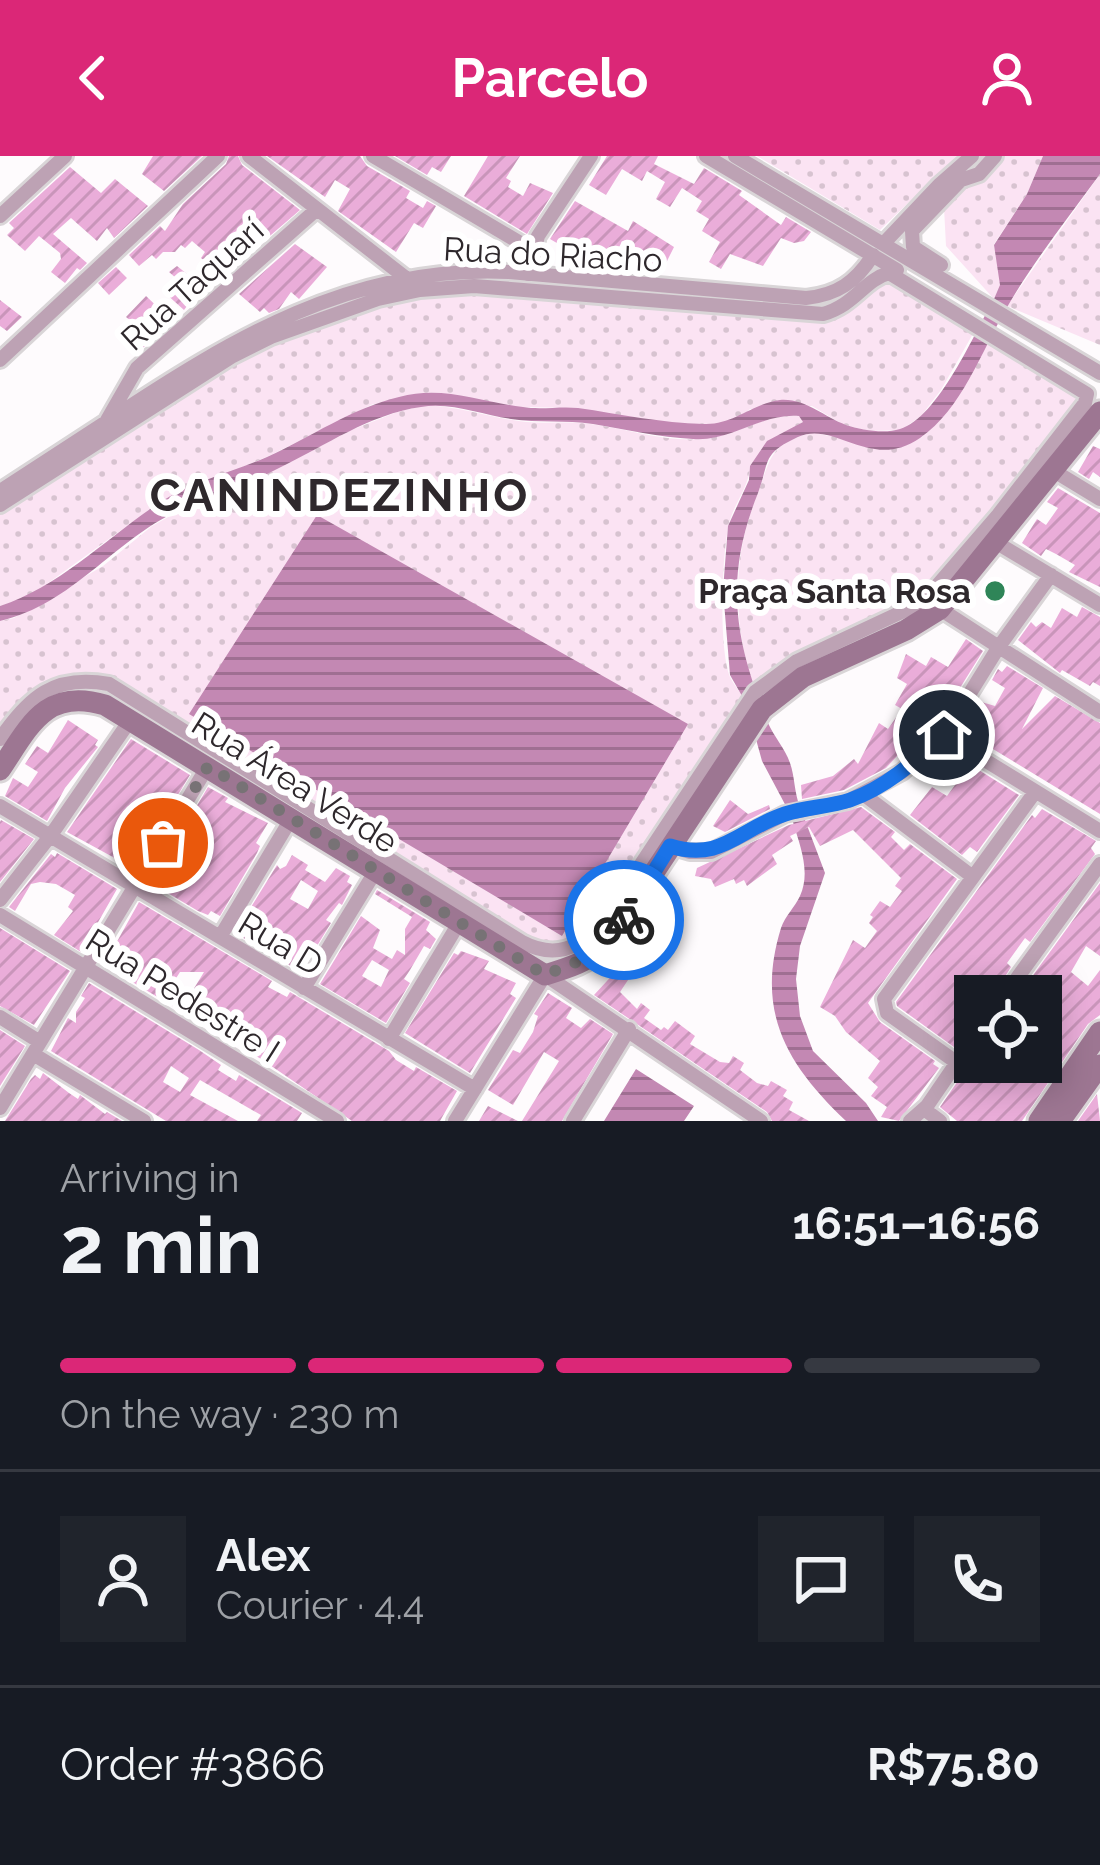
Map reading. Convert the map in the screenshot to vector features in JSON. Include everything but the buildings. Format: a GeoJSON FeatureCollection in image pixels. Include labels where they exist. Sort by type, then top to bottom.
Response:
{"type":"FeatureCollection","features":[{"type":"Feature","properties":{"kind":"main road"},"geometry":{"type":"LineString","coordinates":[[545,975],[584,962],[606,945],[754,706],[803,676],[906,631],[940,609],[1100,412]]}},
{"type":"Feature","properties":{"kind":"main road","name":"Rua Área Verde"},"geometry":{"type":"LineString","coordinates":[[0,770],[32,722],[60,702],[88,700],[131,718],[545,975]]}},
{"type":"Feature","properties":{"kind":"main road"},"geometry":{"type":"LineString","coordinates":[[1039,1121],[1100,1032]]}},
{"type":"Feature","properties":{"kind":"main road"},"geometry":{"type":"LineString","coordinates":[[1060,1121],[1100,1065]]}},
{"type":"Feature","properties":{"kind":"street"},"geometry":{"type":"LineString","coordinates":[[0,216],[65,156]]}},
{"type":"Feature","properties":{"kind":"street"},"geometry":{"type":"LineString","coordinates":[[0,360],[218,156]]}},
{"type":"Feature","properties":{"kind":"street"},"geometry":{"type":"LineString","coordinates":[[249,156],[406,278]]}},
{"type":"Feature","properties":{"kind":"street"},"geometry":{"type":"LineString","coordinates":[[373,156],[534,251]]}},
{"type":"Feature","properties":{"kind":"street"},"geometry":{"type":"LineString","coordinates":[[527,274],[538,236],[591,156]]}},
{"type":"Feature","properties":{"kind":"street"},"geometry":{"type":"LineString","coordinates":[[706,156],[885,242],[1100,373]]}},
{"type":"Feature","properties":{"kind":"street"},"geometry":{"type":"LineString","coordinates":[[735,156],[770,186],[872,255],[1100,394]]}},
{"type":"Feature","properties":{"kind":"street"},"geometry":{"type":"LineString","coordinates":[[885,242],[972,156]]}},
{"type":"Feature","properties":{"kind":"street"},"geometry":{"type":"LineString","coordinates":[[941,265],[913,247],[912,230],[962,180],[979,174],[995,156]]}},
{"type":"Feature","properties":{"kind":"street","name":"Rua Taquarí"},"geometry":{"type":"LineString","coordinates":[[0,491],[106,422],[137,368],[316,209]]}},
{"type":"Feature","properties":{"kind":"street","name":"Rua do Riacho"},"geometry":{"type":"LineString","coordinates":[[106,422],[252,331],[350,293],[406,278],[478,271],[806,298],[847,286],[872,255]]}},
{"type":"Feature","properties":{"kind":"street"},"geometry":{"type":"LineString","coordinates":[[0,505],[231,357],[342,310],[420,290],[474,286],[823,314],[844,307],[878,276],[889,273],[951,306]]}},
{"type":"Feature","properties":{"kind":"street"},"geometry":{"type":"LineString","coordinates":[[0,740],[20,710],[49,689],[80,682],[109,684],[521,942],[553,952],[577,946],[602,922],[754,706],[797,661],[923,602],[1084,403],[1084,389],[1020,347]]}},
{"type":"Feature","properties":{"kind":"street"},"geometry":{"type":"LineString","coordinates":[[1054,471],[1100,499]]}},
{"type":"Feature","properties":{"kind":"street"},"geometry":{"type":"LineString","coordinates":[[997,542],[1100,605]]}},
{"type":"Feature","properties":{"kind":"street"},"geometry":{"type":"LineString","coordinates":[[670,846],[711,852],[785,814],[863,794],[902,772],[944,735],[1051,575]]}},
{"type":"Feature","properties":{"kind":"street"},"geometry":{"type":"LineString","coordinates":[[940,609],[1100,712]]}},
{"type":"Feature","properties":{"kind":"street"},"geometry":{"type":"LineString","coordinates":[[0,900],[131,718]]}},
{"type":"Feature","properties":{"kind":"street"},"geometry":{"type":"LineString","coordinates":[[944,735],[1100,831]]}},
{"type":"Feature","properties":{"kind":"street"},"geometry":{"type":"LineString","coordinates":[[0,1108],[208,766]]}},
{"type":"Feature","properties":{"kind":"street"},"geometry":{"type":"LineString","coordinates":[[954,1061],[887,1013],[886,995],[1035,792]]}},
{"type":"Feature","properties":{"kind":"street"},"geometry":{"type":"LineString","coordinates":[[863,794],[973,877]]}},
{"type":"Feature","properties":{"kind":"street","name":"Rua D"},"geometry":{"type":"LineString","coordinates":[[0,806],[475,1089]]}},
{"type":"Feature","properties":{"kind":"street"},"geometry":{"type":"LineString","coordinates":[[220,938],[291,819]]}},
{"type":"Feature","properties":{"kind":"street"},"geometry":{"type":"LineString","coordinates":[[1019,975],[1100,864]]}},
{"type":"Feature","properties":{"kind":"street"},"geometry":{"type":"LineString","coordinates":[[304,988],[376,872]]}},
{"type":"Feature","properties":{"kind":"street","name":"Rua Pedestre I"},"geometry":{"type":"LineString","coordinates":[[0,915],[337,1121]]}},
{"type":"Feature","properties":{"kind":"street"},"geometry":{"type":"LineString","coordinates":[[389,1039],[459,923]]}},
{"type":"Feature","properties":{"kind":"street"},"geometry":{"type":"LineString","coordinates":[[455,1121],[545,975]]}},
{"type":"Feature","properties":{"kind":"street","name":"Rua Área Verde"},"geometry":{"type":"LineString","coordinates":[[545,975],[761,1121]]}},
{"type":"Feature","properties":{"kind":"street"},"geometry":{"type":"LineString","coordinates":[[0,1017],[36,1048],[144,1121]]}},
{"type":"Feature","properties":{"kind":"street"},"geometry":{"type":"LineString","coordinates":[[573,1121],[629,1029]]}},
{"type":"Feature","properties":{"kind":"street"},"geometry":{"type":"LineString","coordinates":[[910,1121],[927,1108],[954,1065]]}},
{"type":"Feature","properties":{"kind":"street"},"geometry":{"type":"LineString","coordinates":[[927,1108],[940,1121]]}},
{"type":"Feature","properties":{"kind":"shaded area"},"geometry":{"type":"Polygon","coordinates":[[[757,156],[957,156],[880,230],[757,156]]]}},
{"type":"Feature","properties":{"kind":"shaded area"},"geometry":{"type":"Polygon","coordinates":[[[980,156],[1043,156],[1027,194],[994,244],[1001,285],[994,299],[946,246],[943,188],[980,156]]]}},
{"type":"Feature","properties":{"kind":"shaded area"},"geometry":{"type":"Polygon","coordinates":[[[1043,156],[1100,156],[1100,174],[1016,292],[948,412],[920,438],[902,447],[870,448],[812,434],[778,448],[766,466],[740,553],[738,608],[747,664],[768,723],[790,763],[800,807],[788,810],[762,761],[746,703],[730,675],[723,590],[728,526],[749,480],[750,466],[767,441],[803,422],[799,416],[693,439],[583,423],[511,419],[444,406],[402,411],[155,523],[50,601],[0,621],[0,606],[63,574],[171,496],[399,397],[446,394],[530,408],[578,408],[704,424],[789,400],[852,427],[900,429],[914,422],[941,392],[994,299],[1000,285],[994,245],[1027,194],[1043,156]]]}},
{"type":"Feature","properties":{"kind":"shaded area"},"geometry":{"type":"Polygon","coordinates":[[[1100,174],[1100,345],[1007,306],[1100,174]]]}},
{"type":"Feature","properties":{"kind":"shaded area"},"geometry":{"type":"Polygon","coordinates":[[[883,273],[978,325],[941,390],[921,416],[901,430],[868,431],[842,424],[812,406],[750,409],[738,420],[711,425],[572,408],[373,404],[271,455],[160,502],[29,597],[0,606],[0,505],[271,337],[444,286],[822,314],[883,273]]]}},
{"type":"Feature","properties":{"kind":"shaded area"},"geometry":{"type":"Polygon","coordinates":[[[992,334],[1087,394],[936,589],[797,661],[755,692],[742,643],[739,570],[748,521],[773,455],[787,442],[814,432],[922,437],[959,395],[992,334]]]}},
{"type":"Feature","properties":{"kind":"shaded area"},"geometry":{"type":"Polygon","coordinates":[[[426,405],[526,422],[583,423],[687,439],[714,437],[786,416],[804,421],[750,466],[728,528],[724,648],[731,679],[746,703],[589,938],[541,950],[121,690],[66,684],[0,739],[0,621],[14,618],[103,566],[152,526],[179,511],[220,497],[354,429],[426,405]]]}},
{"type":"Feature","properties":{"kind":"shaded area"},"geometry":{"type":"Polygon","coordinates":[[[317,515],[688,724],[562,936],[189,714],[317,515]]]}},
{"type":"Feature","properties":{"kind":"shaded area"},"geometry":{"type":"Polygon","coordinates":[[[805,820],[825,873],[800,946],[796,979],[800,1016],[813,1051],[878,1121],[846,1121],[825,1100],[793,1057],[775,1011],[774,958],[781,928],[805,878],[793,822],[805,820]]]}},
{"type":"Feature","properties":{"kind":"shaded area"},"geometry":{"type":"Polygon","coordinates":[[[636,1069],[694,1106],[684,1121],[604,1121],[636,1069]]]}},
{"type":"Feature","properties":{"kind":"way so far"},"geometry":{"type":"LineString","coordinates":[[163,843],[208,766],[545,975],[596,954],[624,920]]}},
{"type":"Feature","properties":{"kind":"place","name":"Praça Santa Rosa"},"geometry":{"type":"Point","coordinates":[995,591]}},
{"type":"Feature","properties":{"kind":"district","name":"CANINDEZINHO"},"geometry":{"type":"Point","coordinates":[340,495]}},
{"type":"Feature","properties":{"kind":"route"},"geometry":{"type":"LineString","coordinates":[[624,920],[670,846],[711,852],[785,814],[863,794],[902,772],[944,735]]}}]}
